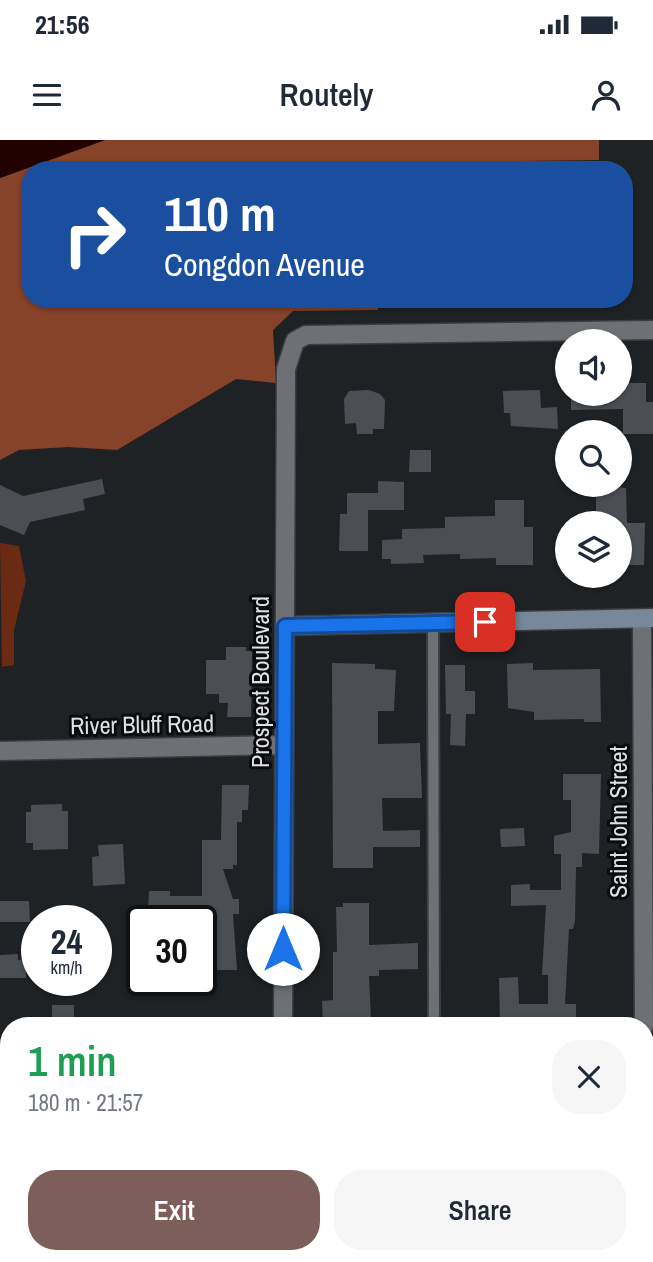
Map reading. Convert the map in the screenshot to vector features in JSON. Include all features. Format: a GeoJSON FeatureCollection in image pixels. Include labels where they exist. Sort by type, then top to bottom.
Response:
{"type":"FeatureCollection","features":[{"type":"Feature","properties":{"kind":"street","name":"Prospect Boulevard"},"geometry":{"type":"LineString","coordinates":[[283,1017],[286,369],[295,341],[306,335],[653,330]]}},
{"type":"Feature","properties":{"kind":"street"},"geometry":{"type":"LineString","coordinates":[[285,626],[647,619]]}},
{"type":"Feature","properties":{"kind":"street","name":"Saint John Street"},"geometry":{"type":"LineString","coordinates":[[644,1017],[647,619]]}},
{"type":"Feature","properties":{"kind":"street","name":"River Bluff Road"},"geometry":{"type":"LineString","coordinates":[[0,751],[284,745]]}},
{"type":"Feature","properties":{"kind":"lane"},"geometry":{"type":"LineString","coordinates":[[433,623],[434,1017]]}},
{"type":"Feature","properties":{"kind":"shaded area"},"geometry":{"type":"Polygon","coordinates":[[[0,140],[105,140],[47,161],[21,161],[21,170],[0,178],[0,140]]]}},
{"type":"Feature","properties":{"kind":"shaded area"},"geometry":{"type":"Polygon","coordinates":[[[105,140],[599,140],[599,160],[47,161],[105,140]]]}},
{"type":"Feature","properties":{"kind":"shaded area"},"geometry":{"type":"Polygon","coordinates":[[[21,170],[21,308],[378,310],[293,311],[273,330],[276,383],[236,379],[117,450],[68,447],[19,450],[0,460],[0,178],[21,170]]]}},
{"type":"Feature","properties":{"kind":"shaded area"},"geometry":{"type":"Polygon","coordinates":[[[0,543],[19,546],[26,581],[14,630],[14,665],[2,667],[0,543]]]}},
{"type":"Feature","properties":{"kind":"building"},"geometry":{"type":"Polygon","coordinates":[[[632,383],[646,383],[646,402],[653,402],[653,434],[632,434],[632,420],[623,420],[623,409],[571,410],[571,406],[632,406],[632,383]]]}},
{"type":"Feature","properties":{"kind":"building"},"geometry":{"type":"Polygon","coordinates":[[[369,390],[380,394],[385,400],[384,429],[373,429],[373,434],[357,434],[356,423],[345,424],[344,399],[349,391],[369,390]]]}},
{"type":"Feature","properties":{"kind":"building"},"geometry":{"type":"Polygon","coordinates":[[[540,390],[541,408],[557,407],[555,429],[511,426],[510,413],[504,413],[503,391],[540,390]]]}},
{"type":"Feature","properties":{"kind":"building"},"geometry":{"type":"Polygon","coordinates":[[[410,450],[431,450],[431,472],[409,472],[410,450]]]}},
{"type":"Feature","properties":{"kind":"building"},"geometry":{"type":"Polygon","coordinates":[[[102,479],[105,494],[83,499],[85,510],[30,522],[24,535],[0,525],[0,485],[23,496],[102,479]]]}},
{"type":"Feature","properties":{"kind":"building"},"geometry":{"type":"Polygon","coordinates":[[[378,481],[404,482],[404,510],[368,510],[368,551],[339,551],[340,514],[347,514],[347,493],[378,493],[378,481]]]}},
{"type":"Feature","properties":{"kind":"building"},"geometry":{"type":"Polygon","coordinates":[[[596,497],[626,497],[627,511],[596,511],[596,497]]]}},
{"type":"Feature","properties":{"kind":"building"},"geometry":{"type":"Polygon","coordinates":[[[495,500],[524,500],[524,527],[533,527],[533,565],[496,565],[496,558],[460,559],[460,554],[423,555],[424,563],[391,564],[391,559],[382,559],[382,540],[402,539],[402,529],[445,528],[445,517],[495,516],[495,500]]]}},
{"type":"Feature","properties":{"kind":"building"},"geometry":{"type":"Polygon","coordinates":[[[632,523],[645,523],[644,565],[632,565],[632,523]]]}},
{"type":"Feature","properties":{"kind":"building"},"geometry":{"type":"Polygon","coordinates":[[[226,647],[246,647],[246,651],[252,651],[251,717],[227,717],[228,703],[219,703],[219,694],[206,694],[206,660],[226,660],[226,647]]]}},
{"type":"Feature","properties":{"kind":"building"},"geometry":{"type":"Polygon","coordinates":[[[332,663],[375,664],[375,669],[396,670],[394,711],[378,711],[378,744],[420,743],[422,798],[382,798],[383,831],[420,830],[420,847],[373,847],[373,868],[333,868],[332,663]]]}},
{"type":"Feature","properties":{"kind":"building"},"geometry":{"type":"Polygon","coordinates":[[[533,663],[533,670],[600,669],[601,722],[584,722],[584,719],[534,720],[534,712],[508,708],[507,664],[533,663]]]}},
{"type":"Feature","properties":{"kind":"building"},"geometry":{"type":"Polygon","coordinates":[[[445,665],[465,665],[465,691],[475,691],[475,714],[466,714],[465,746],[450,745],[451,714],[446,714],[445,665]]]}},
{"type":"Feature","properties":{"kind":"building"},"geometry":{"type":"Polygon","coordinates":[[[563,774],[601,774],[599,854],[582,853],[582,867],[576,867],[575,921],[573,929],[569,929],[565,1004],[576,1004],[576,1017],[500,1017],[499,978],[518,977],[519,1004],[548,1004],[548,975],[542,975],[546,905],[511,906],[511,885],[530,884],[530,890],[561,890],[561,854],[554,854],[554,836],[571,832],[571,800],[563,800],[563,774]]]}},
{"type":"Feature","properties":{"kind":"building"},"geometry":{"type":"Polygon","coordinates":[[[222,785],[249,785],[248,810],[242,810],[242,822],[237,822],[237,865],[233,865],[233,869],[223,869],[233,899],[239,899],[239,914],[233,914],[237,970],[217,970],[217,905],[148,905],[149,891],[170,891],[170,896],[202,896],[202,840],[221,840],[222,785]]]}},
{"type":"Feature","properties":{"kind":"building"},"geometry":{"type":"Polygon","coordinates":[[[62,804],[62,811],[68,811],[68,849],[33,850],[33,843],[26,843],[26,812],[31,812],[31,805],[62,804]]]}},
{"type":"Feature","properties":{"kind":"building"},"geometry":{"type":"Polygon","coordinates":[[[524,828],[525,846],[501,847],[500,829],[524,828]]]}},
{"type":"Feature","properties":{"kind":"building"},"geometry":{"type":"Polygon","coordinates":[[[123,844],[125,884],[93,886],[92,857],[99,856],[98,845],[123,844]]]}},
{"type":"Feature","properties":{"kind":"building"},"geometry":{"type":"Polygon","coordinates":[[[0,901],[29,901],[29,905],[21,905],[21,922],[0,922],[0,901]]]}},
{"type":"Feature","properties":{"kind":"building"},"geometry":{"type":"Polygon","coordinates":[[[343,903],[369,903],[369,945],[418,943],[418,969],[379,970],[379,976],[369,976],[371,1017],[323,1017],[322,1001],[333,1000],[333,952],[337,952],[336,907],[343,907],[343,903]]]}},
{"type":"Feature","properties":{"kind":"building"},"geometry":{"type":"Polygon","coordinates":[[[18,954],[18,960],[21,960],[21,978],[0,978],[0,955],[18,954]]]}},
{"type":"Feature","properties":{"kind":"building"},"geometry":{"type":"Polygon","coordinates":[[[52,1005],[74,1005],[74,1017],[52,1017],[52,1005]]]}},
{"type":"Feature","properties":{"kind":"route"},"geometry":{"type":"LineString","coordinates":[[283,949],[285,626],[485,622]]}}]}
